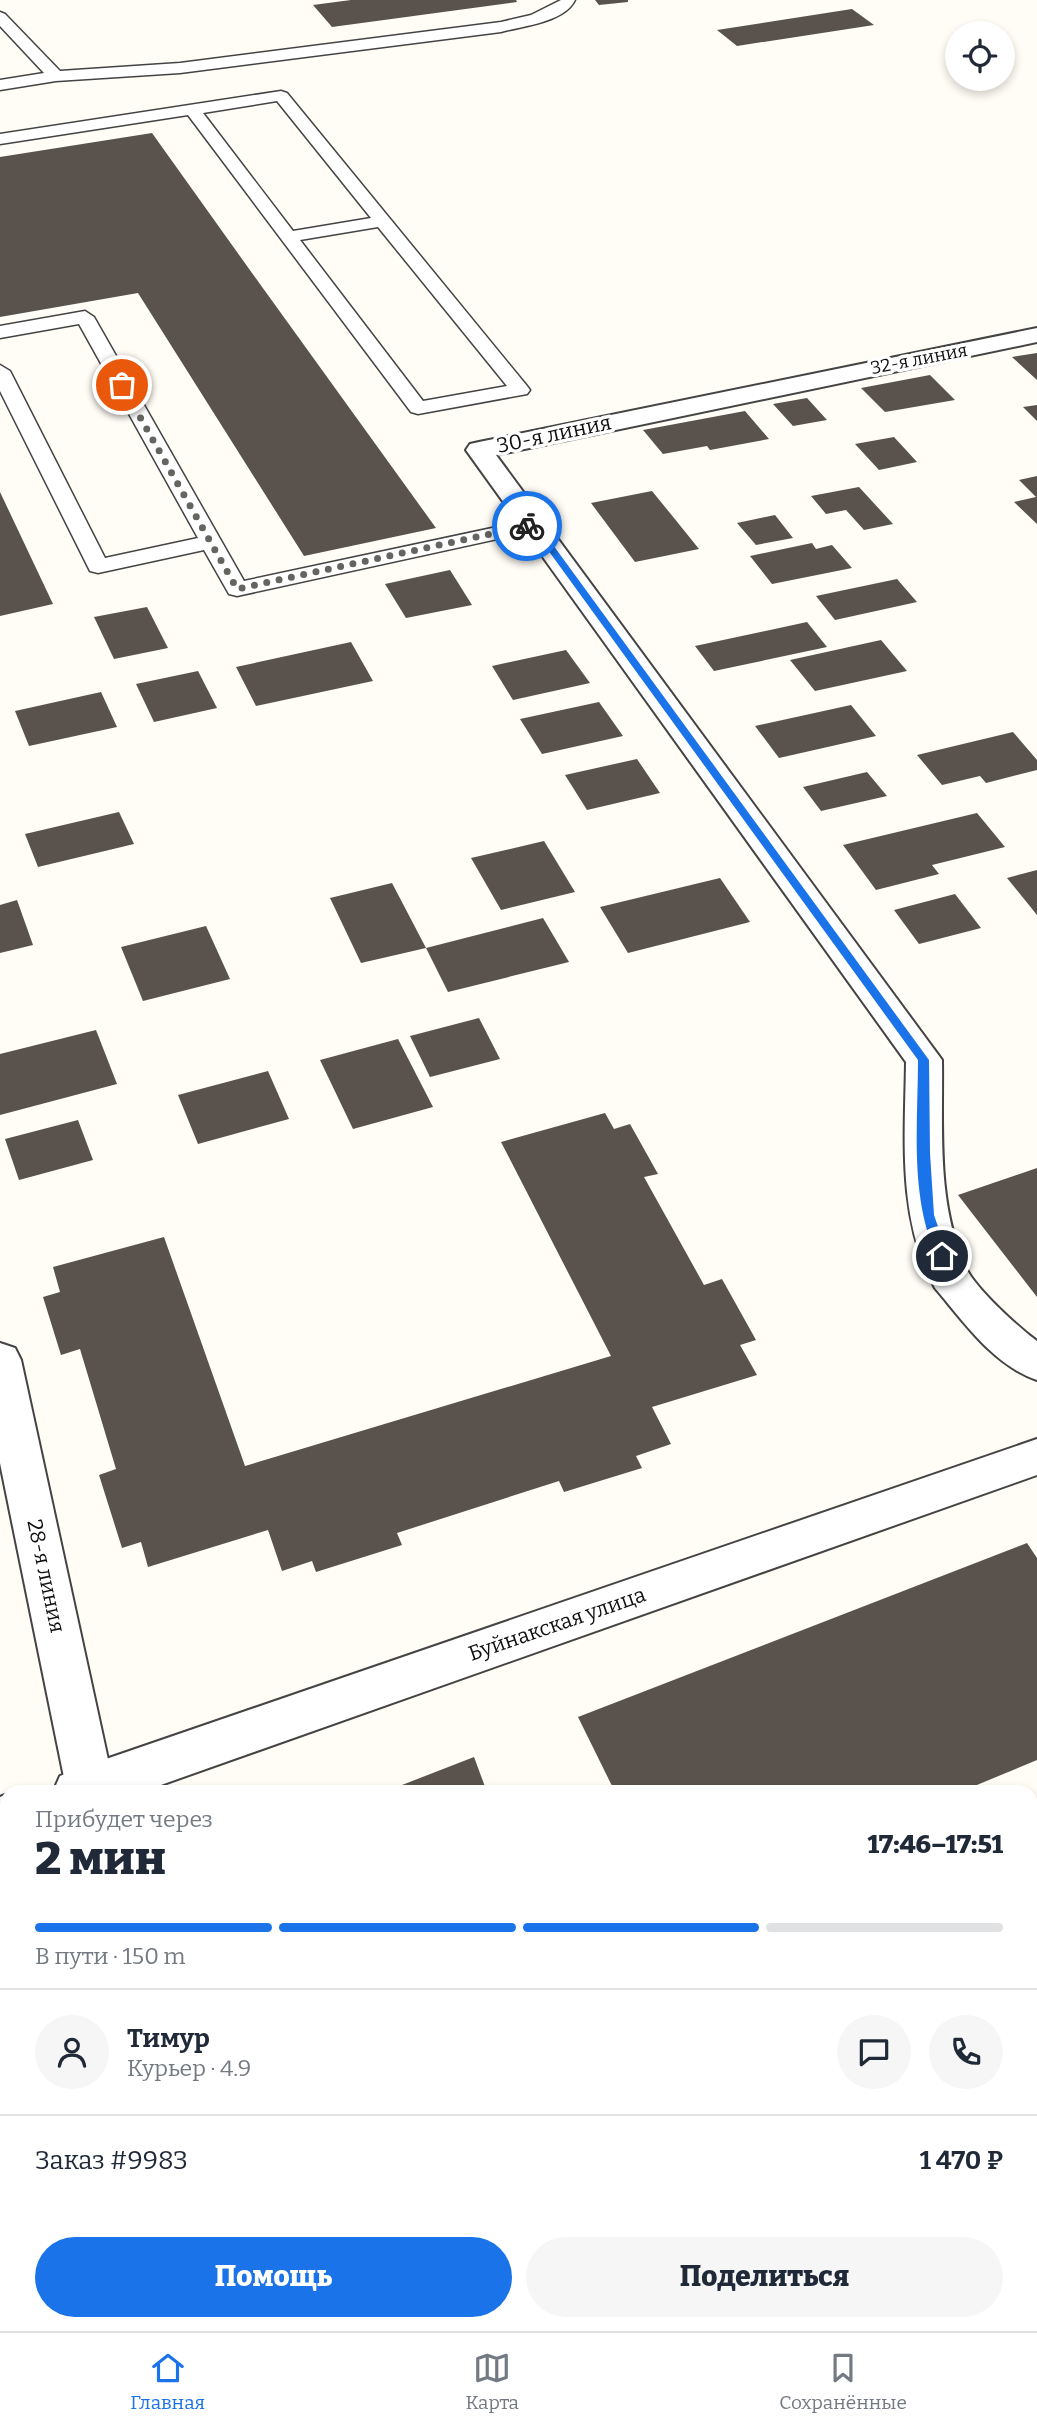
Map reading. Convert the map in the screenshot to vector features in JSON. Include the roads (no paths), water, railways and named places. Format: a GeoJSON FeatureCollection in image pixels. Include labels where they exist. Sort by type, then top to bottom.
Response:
{"type":"FeatureCollection","features":[{"type":"Feature","properties":{"kind":"street","name":"32-я линия"},"geometry":{"type":"LineString","coordinates":[[801,382],[1037,335]]}},
{"type":"Feature","properties":{"kind":"street","name":"30-я линия"},"geometry":{"type":"LineString","coordinates":[[801,382],[479,450],[924,1060],[924,1153],[928,1215],[949,1277],[999,1335],[1037,1363]]}},
{"type":"Feature","properties":{"kind":"street","name":"28-я линия"},"geometry":{"type":"LineString","coordinates":[[0,1360],[85,1785]]}},
{"type":"Feature","properties":{"kind":"street","name":"Буйнакская улица"},"geometry":{"type":"LineString","coordinates":[[100,1785],[1037,1457]]}},
{"type":"Feature","properties":{"kind":"lane"},"geometry":{"type":"LineString","coordinates":[[0,85],[56,76],[180,68],[501,27],[556,10],[565,6],[568,0]]}},
{"type":"Feature","properties":{"kind":"lane"},"geometry":{"type":"LineString","coordinates":[[0,17],[56,76]]}},
{"type":"Feature","properties":{"kind":"lane"},"geometry":{"type":"LineString","coordinates":[[0,139],[191,108],[281,96],[520,390],[418,408],[191,108]]}},
{"type":"Feature","properties":{"kind":"lane"},"geometry":{"type":"LineString","coordinates":[[288,237],[383,222]]}},
{"type":"Feature","properties":{"kind":"lane"},"geometry":{"type":"LineString","coordinates":[[0,332],[85,317],[237,589],[534,525]]}},
{"type":"Feature","properties":{"kind":"lane"},"geometry":{"type":"LineString","coordinates":[[0,371],[98,566],[211,542]]}}]}
